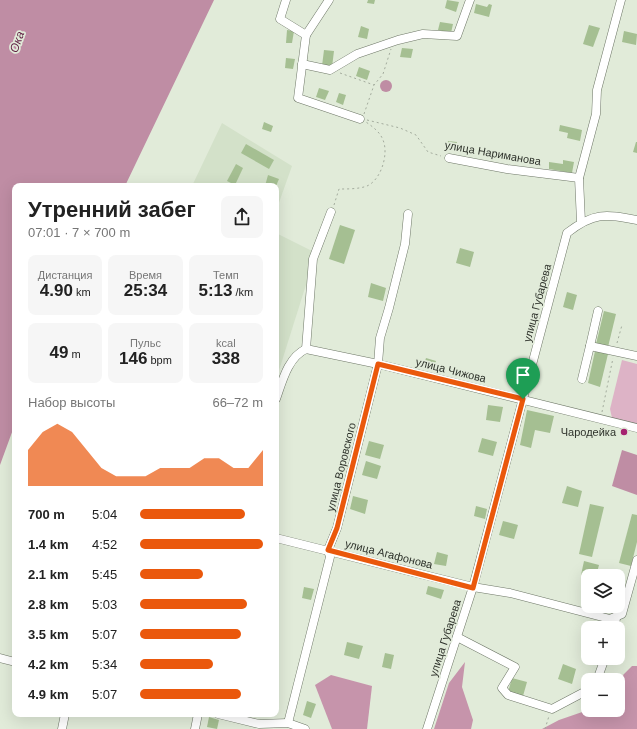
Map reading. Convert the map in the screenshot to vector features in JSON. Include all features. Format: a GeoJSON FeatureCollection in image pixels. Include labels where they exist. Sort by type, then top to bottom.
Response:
{"type":"FeatureCollection","features":[{"type":"Feature","properties":{"kind":"street"},"geometry":{"type":"LineString","coordinates":[[286,0],[280,19],[306,35]]}},
{"type":"Feature","properties":{"kind":"street"},"geometry":{"type":"LineString","coordinates":[[329,0],[306,35],[298,98],[360,119]]}},
{"type":"Feature","properties":{"kind":"street"},"geometry":{"type":"LineString","coordinates":[[302,64],[330,70],[357,54],[394,41],[423,34],[457,36],[470,0]]}},
{"type":"Feature","properties":{"kind":"street"},"geometry":{"type":"LineString","coordinates":[[621,0],[597,90],[596,114],[579,178],[581,222],[595,216],[622,217],[637,220]]}},
{"type":"Feature","properties":{"kind":"street","name":"улица Нариманова"},"geometry":{"type":"LineString","coordinates":[[450,158],[507,169],[579,178]]}},
{"type":"Feature","properties":{"kind":"street"},"geometry":{"type":"LineString","coordinates":[[279,390],[284,375],[298,353],[306,350],[313,259],[331,212]]}},
{"type":"Feature","properties":{"kind":"street","name":"улица Воровского"},"geometry":{"type":"LineString","coordinates":[[288,723],[330,557],[328,550],[337,528],[378,364],[380,338],[390,308],[401,258],[408,214]]}},
{"type":"Feature","properties":{"kind":"street","name":"улица Губарева"},"geometry":{"type":"LineString","coordinates":[[427,729],[473,588],[567,233],[581,222]]}},
{"type":"Feature","properties":{"kind":"street"},"geometry":{"type":"LineString","coordinates":[[582,379],[598,312]]}},
{"type":"Feature","properties":{"kind":"street"},"geometry":{"type":"LineString","coordinates":[[590,346],[637,356]]}},
{"type":"Feature","properties":{"kind":"street","name":"улица Чижова"},"geometry":{"type":"LineString","coordinates":[[306,350],[378,364],[637,428]]}},
{"type":"Feature","properties":{"kind":"street","name":"улица Агафонова"},"geometry":{"type":"LineString","coordinates":[[279,539],[473,588],[510,593],[610,619],[616,617]]}},
{"type":"Feature","properties":{"kind":"street"},"geometry":{"type":"LineString","coordinates":[[616,621],[616,617],[622,614],[637,560]]}},
{"type":"Feature","properties":{"kind":"street"},"geometry":{"type":"LineString","coordinates":[[457,637],[515,667],[502,688],[508,695],[552,709],[581,694]]}},
{"type":"Feature","properties":{"kind":"street"},"geometry":{"type":"LineString","coordinates":[[0,658],[12,661]]}},
{"type":"Feature","properties":{"kind":"street"},"geometry":{"type":"LineString","coordinates":[[62,729],[64,717]]}},
{"type":"Feature","properties":{"kind":"street"},"geometry":{"type":"LineString","coordinates":[[195,729],[197,717]]}},
{"type":"Feature","properties":{"kind":"street"},"geometry":{"type":"LineString","coordinates":[[230,717],[259,724],[288,723],[305,729]]}},
{"type":"Feature","properties":{"kind":"path"},"geometry":{"type":"LineString","coordinates":[[331,212],[340,189],[368,186],[377,178],[380,172],[384,157],[385,145],[383,139],[373,127],[360,119],[367,110],[374,85],[383,74],[394,41]]}},
{"type":"Feature","properties":{"kind":"path"},"geometry":{"type":"LineString","coordinates":[[330,70],[374,85]]}},
{"type":"Feature","properties":{"kind":"path","name":"улица Нариманова"},"geometry":{"type":"LineString","coordinates":[[360,119],[400,128],[416,135],[428,152],[450,158]]}},
{"type":"Feature","properties":{"kind":"path"},"geometry":{"type":"LineString","coordinates":[[600,420],[614,352],[622,325]]}},
{"type":"Feature","properties":{"kind":"path"},"geometry":{"type":"LineString","coordinates":[[545,729],[552,709]]}},
{"type":"Feature","properties":{"kind":"shaded area"},"geometry":{"type":"Polygon","coordinates":[[[222,123],[292,166],[279,203],[279,183],[193,183],[222,123]]]}},
{"type":"Feature","properties":{"kind":"shaded area"},"geometry":{"type":"Polygon","coordinates":[[[279,234],[316,253],[279,370],[279,234]]]}},
{"type":"Feature","properties":{"kind":"shaded area"},"geometry":{"type":"Polygon","coordinates":[[[622,360],[637,364],[637,424],[612,418],[610,409],[622,360]]]}},
{"type":"Feature","properties":{"kind":"shaded area"},"geometry":{"type":"Polygon","coordinates":[[[465,662],[462,687],[473,720],[471,729],[434,729],[449,683],[465,662]]]}},
{"type":"Feature","properties":{"kind":"shaded area"},"geometry":{"type":"Polygon","coordinates":[[[632,666],[637,666],[637,729],[542,729],[559,720],[581,712],[581,717],[625,717],[625,673],[632,666]]]}},
{"type":"Feature","properties":{"kind":"shaded area"},"geometry":{"type":"Polygon","coordinates":[[[331,675],[372,686],[367,729],[332,729],[315,685],[331,675]]]}},
{"type":"Feature","properties":{"kind":"water","name":"Ока"},"geometry":{"type":"Polygon","coordinates":[[[0,0],[214,0],[126,183],[12,183],[12,432],[0,465],[0,0]]]}},
{"type":"Feature","properties":{"kind":"water"},"geometry":{"type":"Polygon","coordinates":[[[384,80],[388,80],[392,86],[388,92],[384,92],[380,88],[380,84],[384,80]]]}},
{"type":"Feature","properties":{"kind":"water"},"geometry":{"type":"Polygon","coordinates":[[[622,450],[637,455],[637,495],[612,486],[622,450]]]}},
{"type":"Feature","properties":{"kind":"building"},"geometry":{"type":"Polygon","coordinates":[[[368,0],[375,0],[374,4],[367,3],[368,0]]]}},
{"type":"Feature","properties":{"kind":"building"},"geometry":{"type":"Polygon","coordinates":[[[447,0],[459,2],[456,12],[445,8],[447,0]]]}},
{"type":"Feature","properties":{"kind":"building"},"geometry":{"type":"Polygon","coordinates":[[[476,4],[487,7],[489,4],[492,5],[489,17],[474,13],[476,4]]]}},
{"type":"Feature","properties":{"kind":"building"},"geometry":{"type":"Polygon","coordinates":[[[440,22],[453,24],[451,33],[438,30],[440,22]]]}},
{"type":"Feature","properties":{"kind":"building"},"geometry":{"type":"Polygon","coordinates":[[[589,25],[600,28],[593,47],[583,44],[589,25]]]}},
{"type":"Feature","properties":{"kind":"building"},"geometry":{"type":"Polygon","coordinates":[[[361,26],[369,29],[367,39],[358,37],[361,26]]]}},
{"type":"Feature","properties":{"kind":"building"},"geometry":{"type":"Polygon","coordinates":[[[287,30],[294,31],[292,43],[286,43],[287,30]]]}},
{"type":"Feature","properties":{"kind":"building"},"geometry":{"type":"Polygon","coordinates":[[[624,31],[637,34],[636,45],[622,42],[624,31]]]}},
{"type":"Feature","properties":{"kind":"building"},"geometry":{"type":"Polygon","coordinates":[[[402,48],[413,49],[411,58],[400,57],[402,48]]]}},
{"type":"Feature","properties":{"kind":"building"},"geometry":{"type":"Polygon","coordinates":[[[324,50],[334,51],[332,67],[322,66],[324,50]]]}},
{"type":"Feature","properties":{"kind":"building"},"geometry":{"type":"Polygon","coordinates":[[[286,58],[295,59],[293,69],[285,68],[286,58]]]}},
{"type":"Feature","properties":{"kind":"building"},"geometry":{"type":"Polygon","coordinates":[[[359,67],[370,71],[367,80],[356,76],[359,67]]]}},
{"type":"Feature","properties":{"kind":"building"},"geometry":{"type":"Polygon","coordinates":[[[319,88],[329,91],[325,100],[316,97],[319,88]]]}},
{"type":"Feature","properties":{"kind":"building"},"geometry":{"type":"Polygon","coordinates":[[[339,93],[346,95],[343,105],[336,102],[339,93]]]}},
{"type":"Feature","properties":{"kind":"building"},"geometry":{"type":"Polygon","coordinates":[[[264,122],[273,126],[271,132],[262,129],[264,122]]]}},
{"type":"Feature","properties":{"kind":"building"},"geometry":{"type":"Polygon","coordinates":[[[560,125],[582,130],[580,141],[567,138],[568,133],[559,131],[560,125]]]}},
{"type":"Feature","properties":{"kind":"building"},"geometry":{"type":"Polygon","coordinates":[[[448,141],[457,142],[456,148],[447,147],[448,141]]]}},
{"type":"Feature","properties":{"kind":"building"},"geometry":{"type":"Polygon","coordinates":[[[637,142],[637,153],[633,152],[637,142]]]}},
{"type":"Feature","properties":{"kind":"building"},"geometry":{"type":"Polygon","coordinates":[[[246,144],[274,160],[269,169],[241,153],[246,144]]]}},
{"type":"Feature","properties":{"kind":"building"},"geometry":{"type":"Polygon","coordinates":[[[563,160],[574,162],[572,173],[549,169],[549,162],[563,164],[563,160]]]}},
{"type":"Feature","properties":{"kind":"building"},"geometry":{"type":"Polygon","coordinates":[[[236,164],[243,168],[236,183],[227,181],[236,164]]]}},
{"type":"Feature","properties":{"kind":"building"},"geometry":{"type":"Polygon","coordinates":[[[268,175],[279,179],[277,183],[266,183],[268,175]]]}},
{"type":"Feature","properties":{"kind":"building"},"geometry":{"type":"Polygon","coordinates":[[[340,225],[355,230],[344,264],[329,259],[340,225]]]}},
{"type":"Feature","properties":{"kind":"building"},"geometry":{"type":"Polygon","coordinates":[[[460,248],[474,252],[470,267],[456,263],[460,248]]]}},
{"type":"Feature","properties":{"kind":"building"},"geometry":{"type":"Polygon","coordinates":[[[371,283],[386,288],[383,301],[368,297],[371,283]]]}},
{"type":"Feature","properties":{"kind":"building"},"geometry":{"type":"Polygon","coordinates":[[[567,292],[577,295],[573,310],[563,307],[567,292]]]}},
{"type":"Feature","properties":{"kind":"building"},"geometry":{"type":"Polygon","coordinates":[[[604,311],[616,314],[608,347],[596,344],[604,311]]]}},
{"type":"Feature","properties":{"kind":"building"},"geometry":{"type":"Polygon","coordinates":[[[595,351],[608,354],[600,387],[588,383],[595,351]]]}},
{"type":"Feature","properties":{"kind":"building"},"geometry":{"type":"Polygon","coordinates":[[[426,358],[436,361],[434,367],[424,364],[426,358]]]}},
{"type":"Feature","properties":{"kind":"building"},"geometry":{"type":"Polygon","coordinates":[[[488,405],[503,407],[500,422],[486,420],[488,405]]]}},
{"type":"Feature","properties":{"kind":"building"},"geometry":{"type":"Polygon","coordinates":[[[527,410],[554,416],[550,433],[535,430],[531,448],[520,445],[527,410]]]}},
{"type":"Feature","properties":{"kind":"building"},"geometry":{"type":"Polygon","coordinates":[[[482,438],[497,442],[493,456],[478,452],[482,438]]]}},
{"type":"Feature","properties":{"kind":"building"},"geometry":{"type":"Polygon","coordinates":[[[369,441],[384,445],[380,459],[365,455],[369,441]]]}},
{"type":"Feature","properties":{"kind":"building"},"geometry":{"type":"Polygon","coordinates":[[[366,461],[381,466],[377,479],[362,475],[366,461]]]}},
{"type":"Feature","properties":{"kind":"building"},"geometry":{"type":"Polygon","coordinates":[[[567,486],[582,491],[578,507],[562,503],[567,486]]]}},
{"type":"Feature","properties":{"kind":"building"},"geometry":{"type":"Polygon","coordinates":[[[353,496],[368,500],[365,514],[350,509],[353,496]]]}},
{"type":"Feature","properties":{"kind":"building"},"geometry":{"type":"Polygon","coordinates":[[[590,504],[604,507],[592,557],[579,554],[590,504]]]}},
{"type":"Feature","properties":{"kind":"building"},"geometry":{"type":"Polygon","coordinates":[[[476,506],[487,509],[485,519],[474,516],[476,506]]]}},
{"type":"Feature","properties":{"kind":"building"},"geometry":{"type":"Polygon","coordinates":[[[632,514],[637,515],[637,542],[631,566],[619,563],[632,514]]]}},
{"type":"Feature","properties":{"kind":"building"},"geometry":{"type":"Polygon","coordinates":[[[503,521],[518,525],[514,539],[499,535],[503,521]]]}},
{"type":"Feature","properties":{"kind":"building"},"geometry":{"type":"Polygon","coordinates":[[[437,552],[448,555],[446,566],[434,564],[437,552]]]}},
{"type":"Feature","properties":{"kind":"building"},"geometry":{"type":"Polygon","coordinates":[[[584,561],[599,565],[598,569],[582,569],[584,561]]]}},
{"type":"Feature","properties":{"kind":"building"},"geometry":{"type":"Polygon","coordinates":[[[428,586],[444,590],[441,599],[426,594],[428,586]]]}},
{"type":"Feature","properties":{"kind":"building"},"geometry":{"type":"Polygon","coordinates":[[[304,587],[314,589],[311,600],[302,598],[304,587]]]}},
{"type":"Feature","properties":{"kind":"building"},"geometry":{"type":"Polygon","coordinates":[[[347,642],[363,646],[359,659],[344,655],[347,642]]]}},
{"type":"Feature","properties":{"kind":"building"},"geometry":{"type":"Polygon","coordinates":[[[385,653],[394,655],[391,669],[382,667],[385,653]]]}},
{"type":"Feature","properties":{"kind":"building"},"geometry":{"type":"Polygon","coordinates":[[[563,664],[576,669],[572,684],[558,679],[563,664]]]}},
{"type":"Feature","properties":{"kind":"building"},"geometry":{"type":"Polygon","coordinates":[[[512,678],[527,682],[523,696],[508,692],[512,678]]]}},
{"type":"Feature","properties":{"kind":"building"},"geometry":{"type":"Polygon","coordinates":[[[307,701],[316,704],[311,718],[303,715],[307,701]]]}},
{"type":"Feature","properties":{"kind":"building"},"geometry":{"type":"Polygon","coordinates":[[[209,717],[219,720],[217,729],[207,727],[209,717]]]}},
{"type":"Feature","properties":{"kind":"place","name":"Чародейка"},"geometry":{"type":"Point","coordinates":[624,432]}},
{"type":"Feature","properties":{"kind":"route"},"geometry":{"type":"LineString","coordinates":[[378,364],[523,399],[473,588],[328,550],[337,528],[378,364]]}}]}
